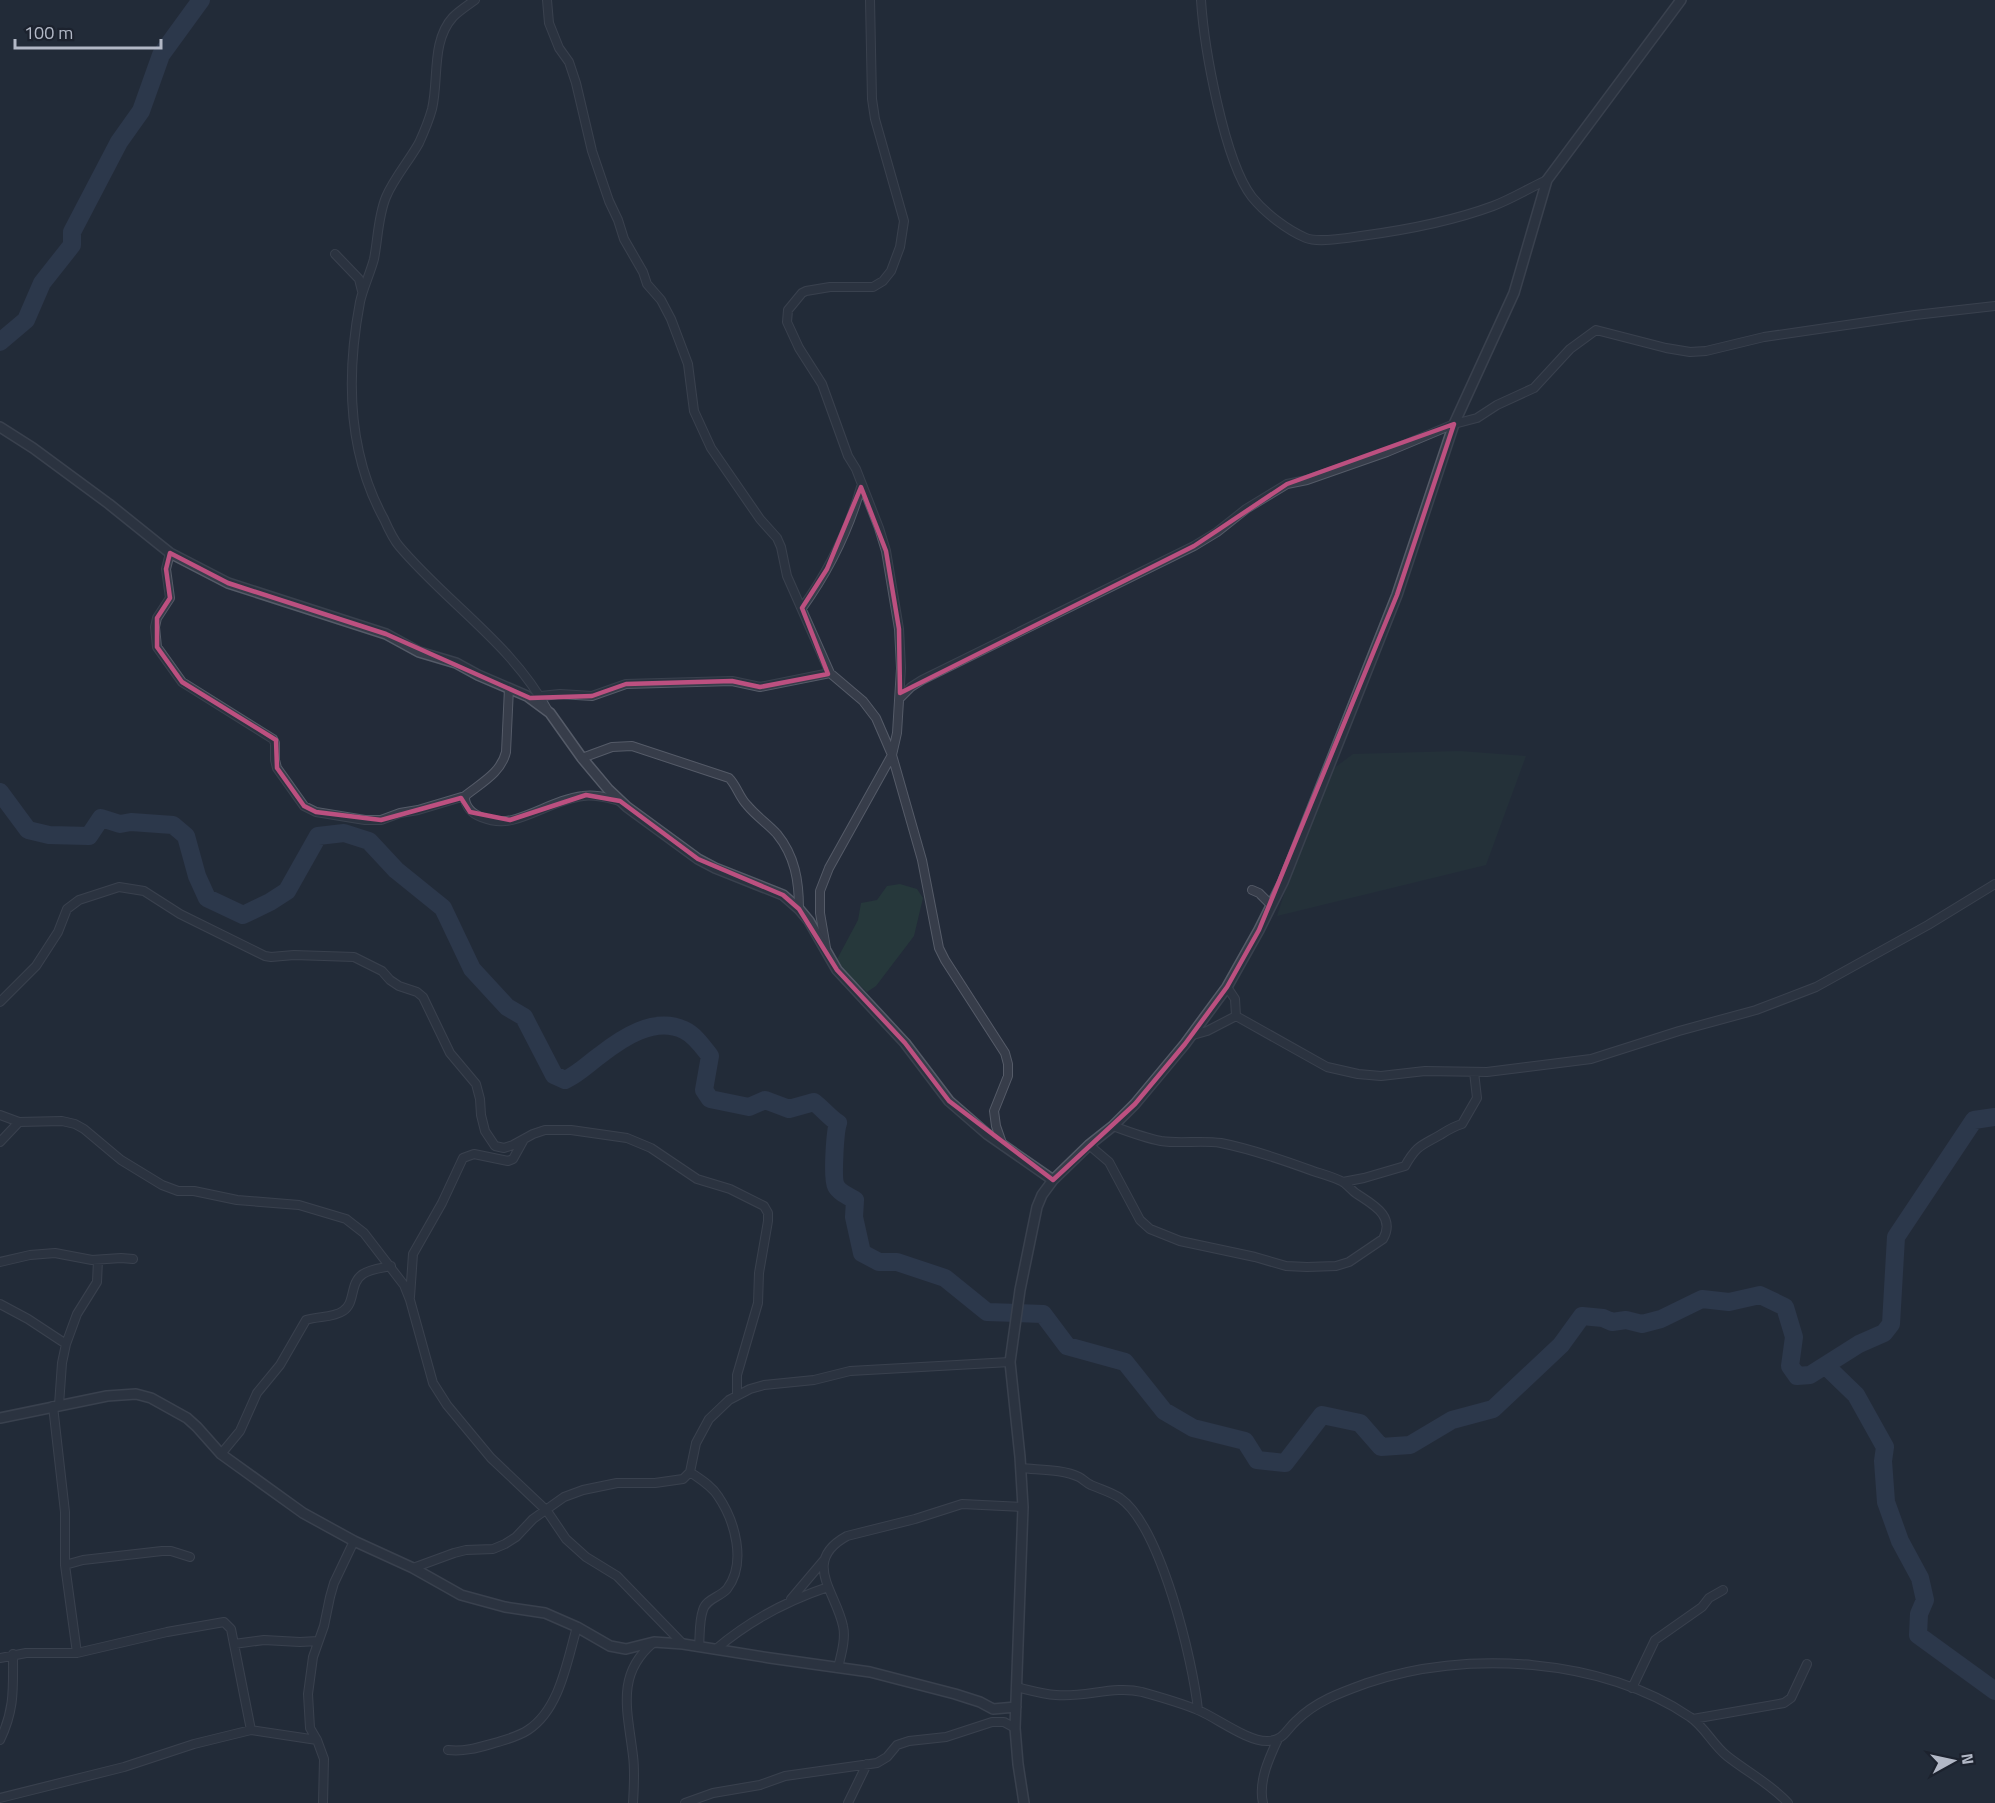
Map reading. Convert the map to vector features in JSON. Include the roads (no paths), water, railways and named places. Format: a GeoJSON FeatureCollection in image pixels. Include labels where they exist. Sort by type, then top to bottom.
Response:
{"type":"FeatureCollection","features":[{"type":"Feature","properties":{"kind":"street"},"geometry":{"type":"LineString","coordinates":[[475,0],[453,17],[446,27],[438,55],[432,107],[420,141],[386,196],[373,261],[362,293],[351,400],[355,437],[371,494],[397,544],[428,578],[494,639],[530,680],[582,758],[620,801],[698,859],[783,895],[799,909],[837,970],[905,1043],[949,1101],[1003,1146],[1053,1180]]}},
{"type":"Feature","properties":{"kind":"street"},"geometry":{"type":"LineString","coordinates":[[547,0],[549,23],[559,48],[569,62],[592,151],[624,240],[643,272],[647,284],[661,300],[671,319],[688,364],[694,411],[711,448],[759,519],[777,538],[787,576],[830,673],[863,701],[876,718],[892,755],[922,860],[939,948],[1005,1053],[1008,1076],[994,1111],[1003,1146]]}},
{"type":"Feature","properties":{"kind":"street"},"geometry":{"type":"LineString","coordinates":[[827,951],[820,914],[820,891],[829,868],[892,755],[897,733],[900,699],[899,629],[886,550],[879,528],[822,384],[799,348],[787,322],[788,310],[806,291],[830,287],[873,287],[883,281],[891,271],[903,234],[904,221],[875,119],[872,99],[870,0]]}},
{"type":"Feature","properties":{"kind":"street"},"geometry":{"type":"LineString","coordinates":[[1201,0],[1208,54],[1219,108],[1233,159],[1242,180],[1265,210],[1308,240],[1343,239],[1414,229],[1454,219],[1496,205],[1547,180]]}},
{"type":"Feature","properties":{"kind":"street"},"geometry":{"type":"LineString","coordinates":[[1024,1803],[1018,1764],[1016,1728],[1023,1507],[1010,1362],[1020,1290],[1036,1207],[1053,1180],[1135,1104],[1192,1035],[1227,987],[1259,930],[1283,882],[1397,595],[1454,423],[1514,293],[1547,180],[1681,0]]}},
{"type":"Feature","properties":{"kind":"street"},"geometry":{"type":"LineString","coordinates":[[335,254],[359,279],[362,293]]}},
{"type":"Feature","properties":{"kind":"street"},"geometry":{"type":"LineString","coordinates":[[900,699],[911,687],[922,680],[1194,546],[1217,532],[1246,509],[1287,484],[1307,480],[1387,452],[1454,423],[1477,418],[1497,405],[1534,388],[1570,349],[1596,330],[1690,352],[1706,351],[1764,337],[1995,306]]}},
{"type":"Feature","properties":{"kind":"street"},"geometry":{"type":"LineString","coordinates":[[0,427],[100,497],[170,552],[228,583],[386,634],[418,652],[456,663],[527,696],[550,713]]}},
{"type":"Feature","properties":{"kind":"street"},"geometry":{"type":"LineString","coordinates":[[802,608],[827,569],[855,507],[861,487]]}},
{"type":"Feature","properties":{"kind":"street"},"geometry":{"type":"LineString","coordinates":[[170,552],[166,569],[170,598],[157,618],[155,627],[157,647],[182,682],[273,739],[275,743],[274,760],[277,768],[304,806],[316,812],[365,820],[381,820],[465,796],[499,769],[504,762],[509,688]]}},
{"type":"Feature","properties":{"kind":"street"},"geometry":{"type":"LineString","coordinates":[[541,696],[560,694],[592,696],[626,684],[732,681],[760,687],[830,673]]}},
{"type":"Feature","properties":{"kind":"street"},"geometry":{"type":"LineString","coordinates":[[582,758],[612,747],[632,746],[729,778],[742,800],[776,833],[787,848],[795,867],[799,887],[799,909]]}},
{"type":"Feature","properties":{"kind":"street"},"geometry":{"type":"LineString","coordinates":[[465,796],[465,804],[470,812],[483,818],[510,820],[571,798],[586,795],[620,801]]}},
{"type":"Feature","properties":{"kind":"street"},"geometry":{"type":"LineString","coordinates":[[1236,1016],[1316,1062],[1342,1071],[1381,1076],[1425,1071],[1474,1072],[1592,1059],[1756,1010],[1816,987],[1928,925],[1995,884]]}},
{"type":"Feature","properties":{"kind":"street"},"geometry":{"type":"LineString","coordinates":[[0,1002],[36,966],[58,932],[67,909],[79,900],[119,887],[132,888],[151,895],[180,914],[265,956],[354,957],[382,971],[390,980],[399,986],[417,992],[428,1003],[431,1015],[450,1053],[476,1084],[483,1123],[495,1146],[504,1148],[533,1134],[545,1131],[572,1130],[627,1138],[651,1148],[697,1179],[730,1189],[764,1206],[768,1213],[768,1221],[759,1273],[758,1304],[737,1376],[737,1394]]}},
{"type":"Feature","properties":{"kind":"street"},"geometry":{"type":"LineString","coordinates":[[1252,890],[1259,893],[1271,905]]}},
{"type":"Feature","properties":{"kind":"street"},"geometry":{"type":"LineString","coordinates":[[1227,987],[1235,999],[1236,1016]]}},
{"type":"Feature","properties":{"kind":"street"},"geometry":{"type":"LineString","coordinates":[[1192,1035],[1207,1031],[1236,1016]]}},
{"type":"Feature","properties":{"kind":"street"},"geometry":{"type":"LineString","coordinates":[[1343,1182],[1405,1166],[1414,1151],[1423,1143],[1451,1127],[1462,1124],[1477,1098],[1474,1072]]}},
{"type":"Feature","properties":{"kind":"street"},"geometry":{"type":"LineString","coordinates":[[0,1115],[19,1122],[62,1121],[75,1124],[128,1165],[162,1185],[178,1191],[194,1191],[237,1200],[299,1205],[346,1219],[364,1233],[404,1285],[433,1383],[447,1405],[491,1458],[547,1511],[566,1539],[586,1557],[617,1576],[684,1644]]}},
{"type":"Feature","properties":{"kind":"street"},"geometry":{"type":"LineString","coordinates":[[0,1142],[19,1122]]}},
{"type":"Feature","properties":{"kind":"street"},"geometry":{"type":"LineString","coordinates":[[1089,1145],[1109,1162],[1140,1220],[1150,1229],[1180,1241],[1286,1266],[1326,1266],[1349,1262],[1383,1239],[1386,1233],[1387,1226],[1378,1208],[1343,1182],[1269,1156],[1223,1143],[1164,1141],[1113,1126]]}},
{"type":"Feature","properties":{"kind":"street"},"geometry":{"type":"LineString","coordinates":[[410,1300],[413,1254],[442,1203],[463,1158],[474,1154],[508,1161],[513,1159],[524,1140]]}},
{"type":"Feature","properties":{"kind":"street"},"geometry":{"type":"LineString","coordinates":[[0,1262],[55,1252],[98,1260],[122,1257],[133,1259]]}},
{"type":"Feature","properties":{"kind":"street"},"geometry":{"type":"LineString","coordinates":[[77,1653],[65,1565],[65,1512],[56,1405],[66,1344],[77,1314],[93,1292],[97,1282],[98,1260]]}},
{"type":"Feature","properties":{"kind":"street"},"geometry":{"type":"LineString","coordinates":[[221,1454],[240,1431],[257,1393],[280,1365],[306,1320],[344,1311],[349,1306],[355,1284],[362,1275],[390,1266]]}},
{"type":"Feature","properties":{"kind":"street"},"geometry":{"type":"LineString","coordinates":[[0,1304],[28,1318],[66,1344]]}},
{"type":"Feature","properties":{"kind":"street"},"geometry":{"type":"LineString","coordinates":[[413,1568],[454,1553],[493,1549],[505,1544],[516,1537],[533,1519],[564,1497],[598,1485],[623,1482],[667,1482],[682,1479],[690,1472],[692,1455],[701,1432],[719,1407],[737,1394],[764,1384],[814,1380],[849,1371],[1010,1362]]}},
{"type":"Feature","properties":{"kind":"street"},"geometry":{"type":"LineString","coordinates":[[0,1418],[56,1405],[121,1395],[136,1394],[151,1398],[187,1418],[221,1454],[303,1513],[354,1541],[413,1568],[461,1595],[504,1607],[545,1613],[577,1627],[602,1643],[618,1648],[626,1649],[654,1642],[684,1644],[870,1672],[934,1688],[980,1702],[993,1709],[1016,1707]]}},
{"type":"Feature","properties":{"kind":"street"},"geometry":{"type":"LineString","coordinates":[[1021,1468],[1079,1477],[1088,1484],[1112,1493],[1128,1505],[1152,1542],[1166,1577],[1190,1663],[1198,1710]]}},
{"type":"Feature","properties":{"kind":"street"},"geometry":{"type":"LineString","coordinates":[[690,1472],[717,1494],[732,1526],[738,1553],[735,1571],[728,1588],[720,1596],[708,1602],[702,1611],[699,1647]]}},
{"type":"Feature","properties":{"kind":"street"},"geometry":{"type":"LineString","coordinates":[[790,1601],[825,1559],[828,1551],[847,1536],[929,1516],[953,1506],[973,1504],[1023,1507]]}},
{"type":"Feature","properties":{"kind":"street"},"geometry":{"type":"LineString","coordinates":[[323,1803],[324,1759],[310,1728],[308,1694],[314,1657],[334,1583],[354,1541]]}},
{"type":"Feature","properties":{"kind":"street"},"geometry":{"type":"LineString","coordinates":[[65,1565],[83,1560],[162,1551],[171,1551],[190,1557]]}},
{"type":"Feature","properties":{"kind":"street"},"geometry":{"type":"LineString","coordinates":[[825,1559],[828,1587],[843,1625],[843,1642],[838,1668]]}},
{"type":"Feature","properties":{"kind":"street"},"geometry":{"type":"LineString","coordinates":[[716,1649],[737,1632],[790,1601],[828,1587]]}},
{"type":"Feature","properties":{"kind":"street"},"geometry":{"type":"LineString","coordinates":[[1632,1688],[1655,1640],[1702,1607],[1708,1598],[1723,1590]]}},
{"type":"Feature","properties":{"kind":"street"},"geometry":{"type":"LineString","coordinates":[[0,1658],[13,1654],[77,1653],[219,1621],[229,1625],[251,1730]]}},
{"type":"Feature","properties":{"kind":"street"},"geometry":{"type":"LineString","coordinates":[[448,1750],[472,1750],[516,1736],[540,1720],[559,1686],[577,1627]]}},
{"type":"Feature","properties":{"kind":"street"},"geometry":{"type":"LineString","coordinates":[[234,1644],[264,1640],[318,1641]]}},
{"type":"Feature","properties":{"kind":"street"},"geometry":{"type":"LineString","coordinates":[[633,1803],[634,1759],[628,1722],[627,1687],[631,1669],[639,1656],[654,1642]]}},
{"type":"Feature","properties":{"kind":"street"},"geometry":{"type":"LineString","coordinates":[[0,1740],[9,1722],[13,1702],[13,1654]]}},
{"type":"Feature","properties":{"kind":"street"},"geometry":{"type":"LineString","coordinates":[[1016,1688],[1057,1696],[1117,1690],[1140,1692],[1198,1710],[1252,1737],[1265,1741],[1278,1739],[1286,1734],[1303,1713],[1322,1701],[1370,1682],[1401,1673],[1489,1664],[1571,1669],[1657,1698],[1694,1719],[1726,1756],[1781,1794],[1788,1803]]}},
{"type":"Feature","properties":{"kind":"street"},"geometry":{"type":"LineString","coordinates":[[1694,1719],[1784,1703],[1791,1698],[1807,1664]]}},
{"type":"Feature","properties":{"kind":"street"},"geometry":{"type":"LineString","coordinates":[[685,1803],[713,1793],[760,1785],[785,1776],[878,1763],[897,1745],[909,1741],[946,1737],[992,1722],[1004,1722],[1016,1728]]}},
{"type":"Feature","properties":{"kind":"street"},"geometry":{"type":"LineString","coordinates":[[0,1798],[114,1770],[194,1744],[251,1730],[317,1740]]}},
{"type":"Feature","properties":{"kind":"street"},"geometry":{"type":"LineString","coordinates":[[1263,1803],[1263,1785],[1268,1761],[1278,1739]]}},
{"type":"Feature","properties":{"kind":"street"},"geometry":{"type":"LineString","coordinates":[[848,1803],[867,1764]]}},
{"type":"Feature","properties":{"kind":"waterway"},"geometry":{"type":"LineString","coordinates":[[0,342],[26,320],[42,283],[72,245],[72,232],[119,142],[141,111],[161,55],[201,0]]}},
{"type":"Feature","properties":{"kind":"waterway"},"geometry":{"type":"LineString","coordinates":[[0,792],[28,830],[49,835],[89,836],[101,818],[120,824],[131,822],[173,825],[186,836],[197,876],[207,898],[243,915],[287,891],[318,836],[344,833],[369,841],[396,870],[443,908],[472,969],[507,1007],[524,1017],[554,1075],[565,1080],[618,1042],[650,1027],[673,1026],[688,1032],[710,1056],[704,1090],[710,1099],[749,1107],[765,1100],[789,1109],[814,1102],[838,1123],[834,1155],[835,1182],[839,1190],[855,1200],[854,1217],[862,1253],[879,1262],[897,1262],[945,1278],[987,1312],[1043,1314],[1067,1346],[1125,1362],[1164,1411],[1193,1428],[1245,1441],[1257,1460],[1285,1463],[1322,1415],[1360,1423],[1381,1447],[1410,1445],[1452,1420],[1493,1409],[1561,1345],[1582,1316],[1603,1318],[1612,1322],[1626,1320],[1642,1324],[1661,1319],[1702,1299],[1729,1302],[1760,1295],[1785,1307],[1794,1337],[1790,1366],[1797,1376],[1810,1375],[1859,1344],[1884,1333],[1891,1324],[1896,1237],[1974,1120],[1995,1117]]}},
{"type":"Feature","properties":{"kind":"waterway"},"geometry":{"type":"LineString","coordinates":[[1826,1366],[1856,1395],[1885,1447],[1883,1461],[1886,1502],[1900,1541],[1920,1578],[1925,1600],[1919,1614],[1918,1635],[1995,1691]]}}]}
